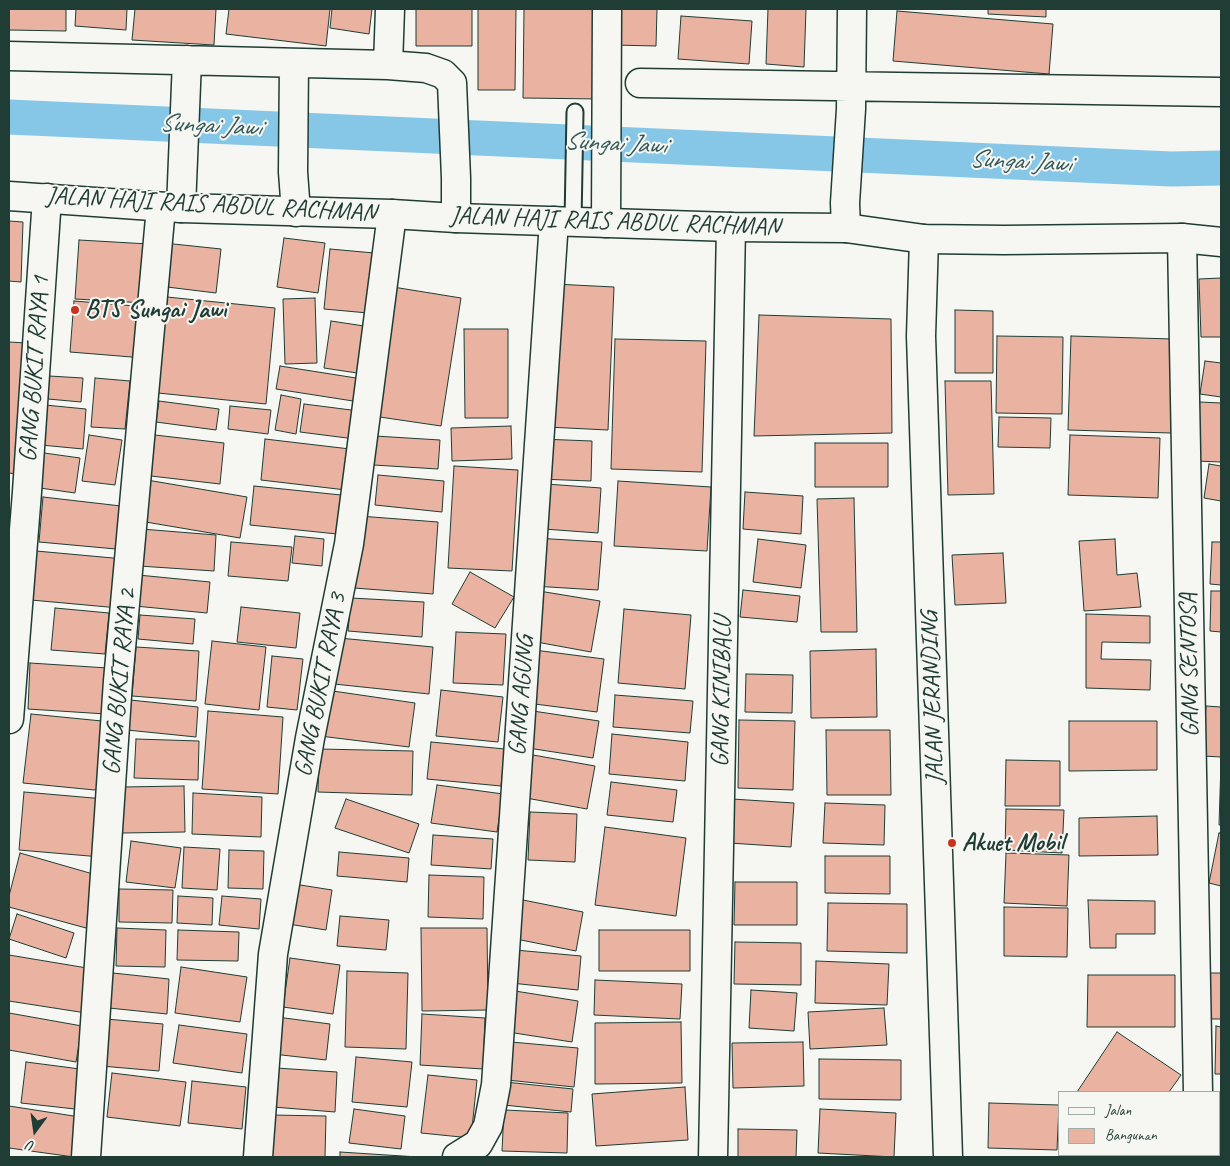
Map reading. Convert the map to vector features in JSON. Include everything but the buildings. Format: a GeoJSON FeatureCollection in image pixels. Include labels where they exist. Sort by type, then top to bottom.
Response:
{"type":"FeatureCollection","features":[{"type":"Feature","properties":{"kind":"street"},"geometry":{"type":"LineString","coordinates":[[388,65],[390,9]]}},
{"type":"Feature","properties":{"kind":"street"},"geometry":{"type":"LineString","coordinates":[[606,223],[607,9]]}},
{"type":"Feature","properties":{"kind":"street"},"geometry":{"type":"LineString","coordinates":[[845,216],[851,97],[852,9]]}},
{"type":"Feature","properties":{"kind":"street"},"geometry":{"type":"LineString","coordinates":[[9,56],[187,71],[294,63],[388,65],[426,68],[443,74],[452,83],[456,218]]}},
{"type":"Feature","properties":{"kind":"street"},"geometry":{"type":"LineString","coordinates":[[294,63],[293,172],[296,212]]}},
{"type":"Feature","properties":{"kind":"street","name":"GANG BUKIT RAYA 2"},"geometry":{"type":"LineString","coordinates":[[86,1157],[118,681],[171,207],[182,162],[187,71]]}},
{"type":"Feature","properties":{"kind":"street"},"geometry":{"type":"LineString","coordinates":[[640,83],[851,97],[1221,92]]}},
{"type":"Feature","properties":{"kind":"street","name":"JALAN HAJI RAIS ABDUL RACHMAN"},"geometry":{"type":"LineString","coordinates":[[9,196],[171,207],[731,227],[845,216],[924,239],[1182,238],[1221,242]]}},
{"type":"Feature","properties":{"kind":"street","name":"GANG BUKIT RAYA 1"},"geometry":{"type":"LineString","coordinates":[[9,719],[47,198]]}},
{"type":"Feature","properties":{"kind":"street","name":"GANG BUKIT RAYA 3"},"geometry":{"type":"LineString","coordinates":[[258,1157],[273,954],[310,738],[349,544],[392,214]]}},
{"type":"Feature","properties":{"kind":"street","name":"GANG AGUNG"},"geometry":{"type":"LineString","coordinates":[[457,1157],[478,1144],[488,1126],[496,1085],[564,221]]}},
{"type":"Feature","properties":{"kind":"street","name":"GANG KINIBALU"},"geometry":{"type":"LineString","coordinates":[[713,1157],[731,227]]}},
{"type":"Feature","properties":{"kind":"street","name":"GANG SENTOSA"},"geometry":{"type":"LineString","coordinates":[[1182,238],[1198,1091]]}},
{"type":"Feature","properties":{"kind":"street","name":"JALAN JERANDING"},"geometry":{"type":"LineString","coordinates":[[924,239],[921,346],[948,1157]]}},
{"type":"Feature","properties":{"kind":"lane"},"geometry":{"type":"LineString","coordinates":[[564,221],[574,187],[575,118]]}},
{"type":"Feature","properties":{"kind":"waterway","name":"Sungai Jawi"},"geometry":{"type":"LineString","coordinates":[[9,117],[1171,169],[1221,168]]}},
{"type":"Feature","properties":{"kind":"place","name":"BTS Sungai Jawi"},"geometry":{"type":"Point","coordinates":[75,310]}},
{"type":"Feature","properties":{"kind":"place","name":"Akuet Mobil"},"geometry":{"type":"Point","coordinates":[952,843]}}]}
